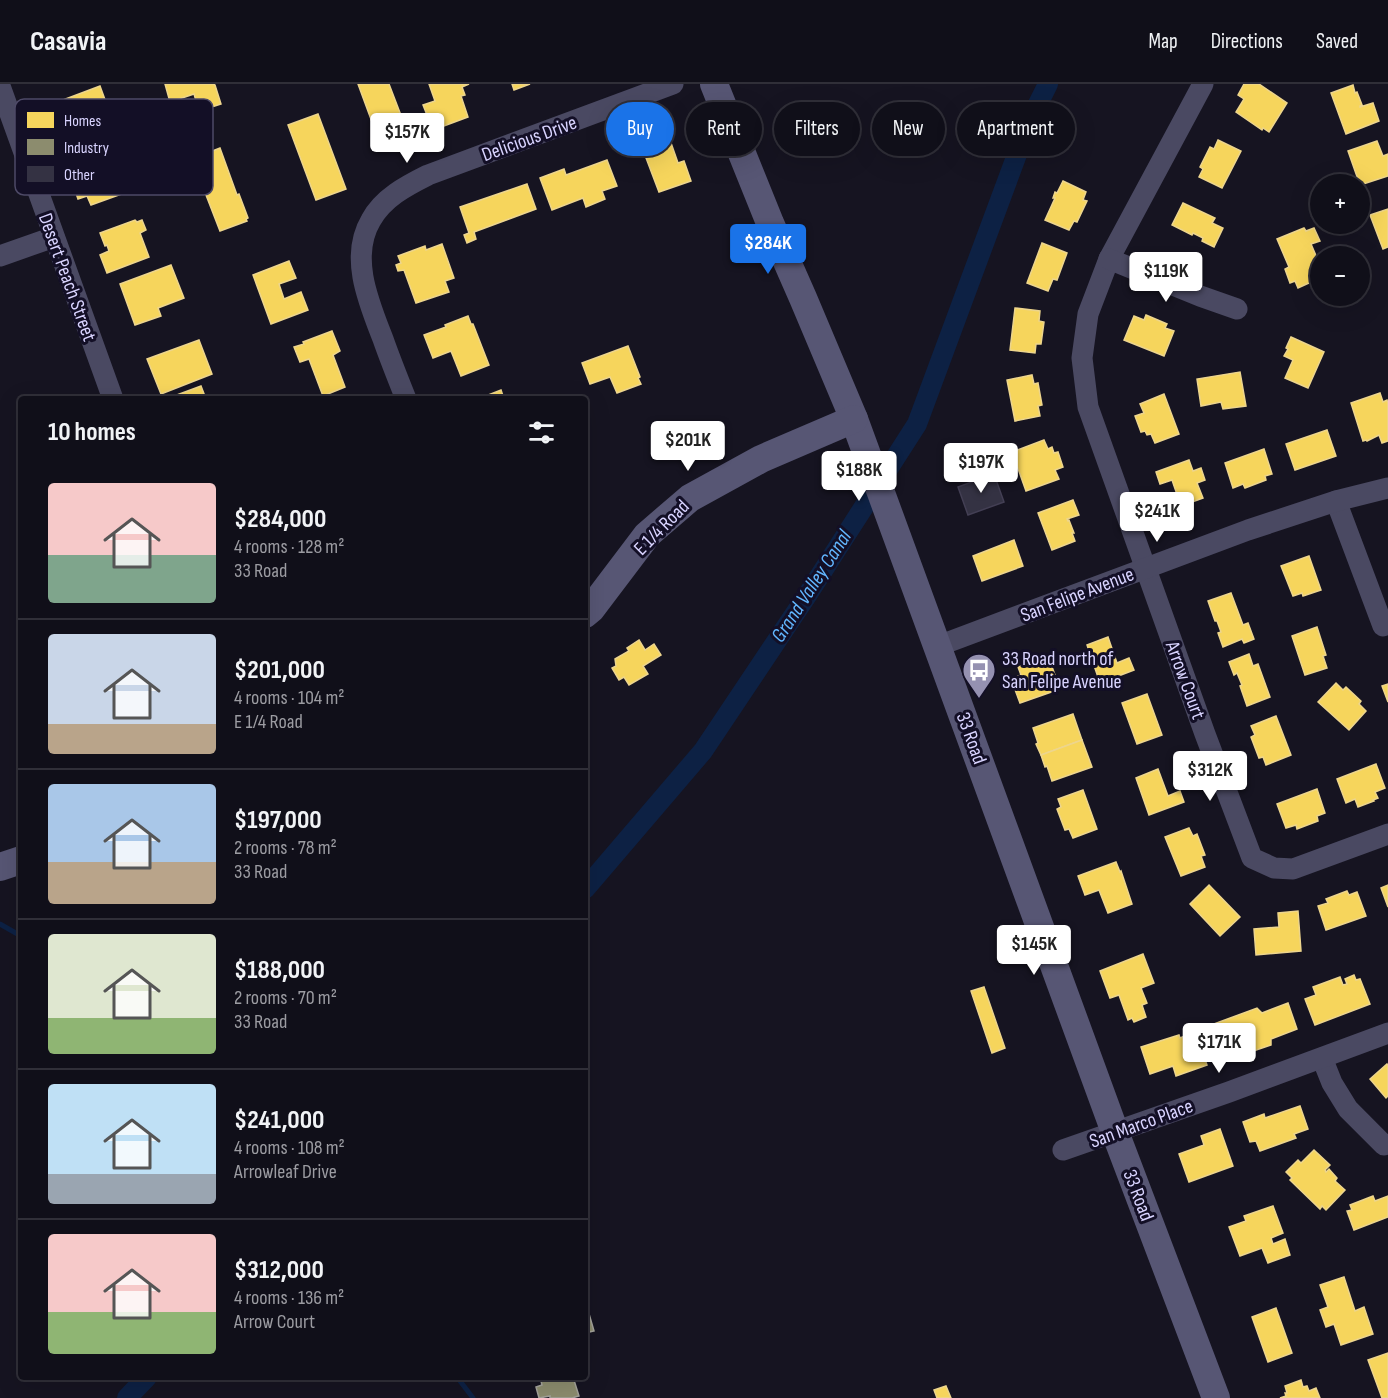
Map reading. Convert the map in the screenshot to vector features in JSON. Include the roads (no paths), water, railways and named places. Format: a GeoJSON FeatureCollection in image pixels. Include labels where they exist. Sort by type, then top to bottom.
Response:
{"type":"FeatureCollection","features":[{"type":"Feature","properties":{"kind":"main road","name":"33 Road"},"geometry":{"type":"LineString","coordinates":[[714,84],[770,223],[854,419],[1115,1132],[1216,1398]]}},
{"type":"Feature","properties":{"kind":"main road","name":"E 1/4 Road"},"geometry":{"type":"LineString","coordinates":[[588,612],[647,535],[690,498],[761,459],[854,419]]}},
{"type":"Feature","properties":{"kind":"main road"},"geometry":{"type":"LineString","coordinates":[[0,867],[18,861]]}},
{"type":"Feature","properties":{"kind":"street","name":"Delicious Drive"},"geometry":{"type":"LineString","coordinates":[[405,396],[372,309],[365,286],[362,264],[363,239],[370,220],[380,206],[409,184],[428,175],[673,84]]}},
{"type":"Feature","properties":{"kind":"street"},"geometry":{"type":"LineString","coordinates":[[1146,568],[1088,407],[1082,358],[1088,314],[1109,259],[1203,84]]}},
{"type":"Feature","properties":{"kind":"street","name":"Desert Peach Street"},"geometry":{"type":"LineString","coordinates":[[0,87],[15,129]]}},
{"type":"Feature","properties":{"kind":"street","name":"Desert Peach Street"},"geometry":{"type":"LineString","coordinates":[[39,195],[111,396]]}},
{"type":"Feature","properties":{"kind":"street"},"geometry":{"type":"LineString","coordinates":[[0,256],[54,237]]}},
{"type":"Feature","properties":{"kind":"street"},"geometry":{"type":"LineString","coordinates":[[1109,259],[1237,309]]}},
{"type":"Feature","properties":{"kind":"street","name":"San Felipe Avenue"},"geometry":{"type":"LineString","coordinates":[[938,646],[1248,530],[1336,501],[1388,489]]}},
{"type":"Feature","properties":{"kind":"street"},"geometry":{"type":"LineString","coordinates":[[1336,501],[1383,626]]}},
{"type":"Feature","properties":{"kind":"street","name":"Arrow Court"},"geometry":{"type":"LineString","coordinates":[[1146,568],[1252,858],[1274,868],[1293,869],[1388,834]]}},
{"type":"Feature","properties":{"kind":"street","name":"San Marco Place"},"geometry":{"type":"LineString","coordinates":[[1063,1150],[1388,1033]]}},
{"type":"Feature","properties":{"kind":"street"},"geometry":{"type":"LineString","coordinates":[[1322,1058],[1332,1083],[1348,1109],[1384,1145]]}},
{"type":"Feature","properties":{"kind":"waterway","name":"Grand Valley Canal"},"geometry":{"type":"LineString","coordinates":[[588,885],[703,751],[808,594],[917,424],[1029,122],[1048,84]]}},
{"type":"Feature","properties":{"kind":"waterway"},"geometry":{"type":"LineString","coordinates":[[0,924],[18,934]]}},
{"type":"Feature","properties":{"kind":"waterway","name":"Grand Valley Canal"},"geometry":{"type":"LineString","coordinates":[[127,1398],[144,1380]]}},
{"type":"Feature","properties":{"kind":"waterway"},"geometry":{"type":"LineString","coordinates":[[459,1380],[473,1398]]}},
{"type":"Feature","properties":{"kind":"place","name":"33 Road north of San Felipe Avenue"},"geometry":{"type":"Point","coordinates":[979,699]}}]}
